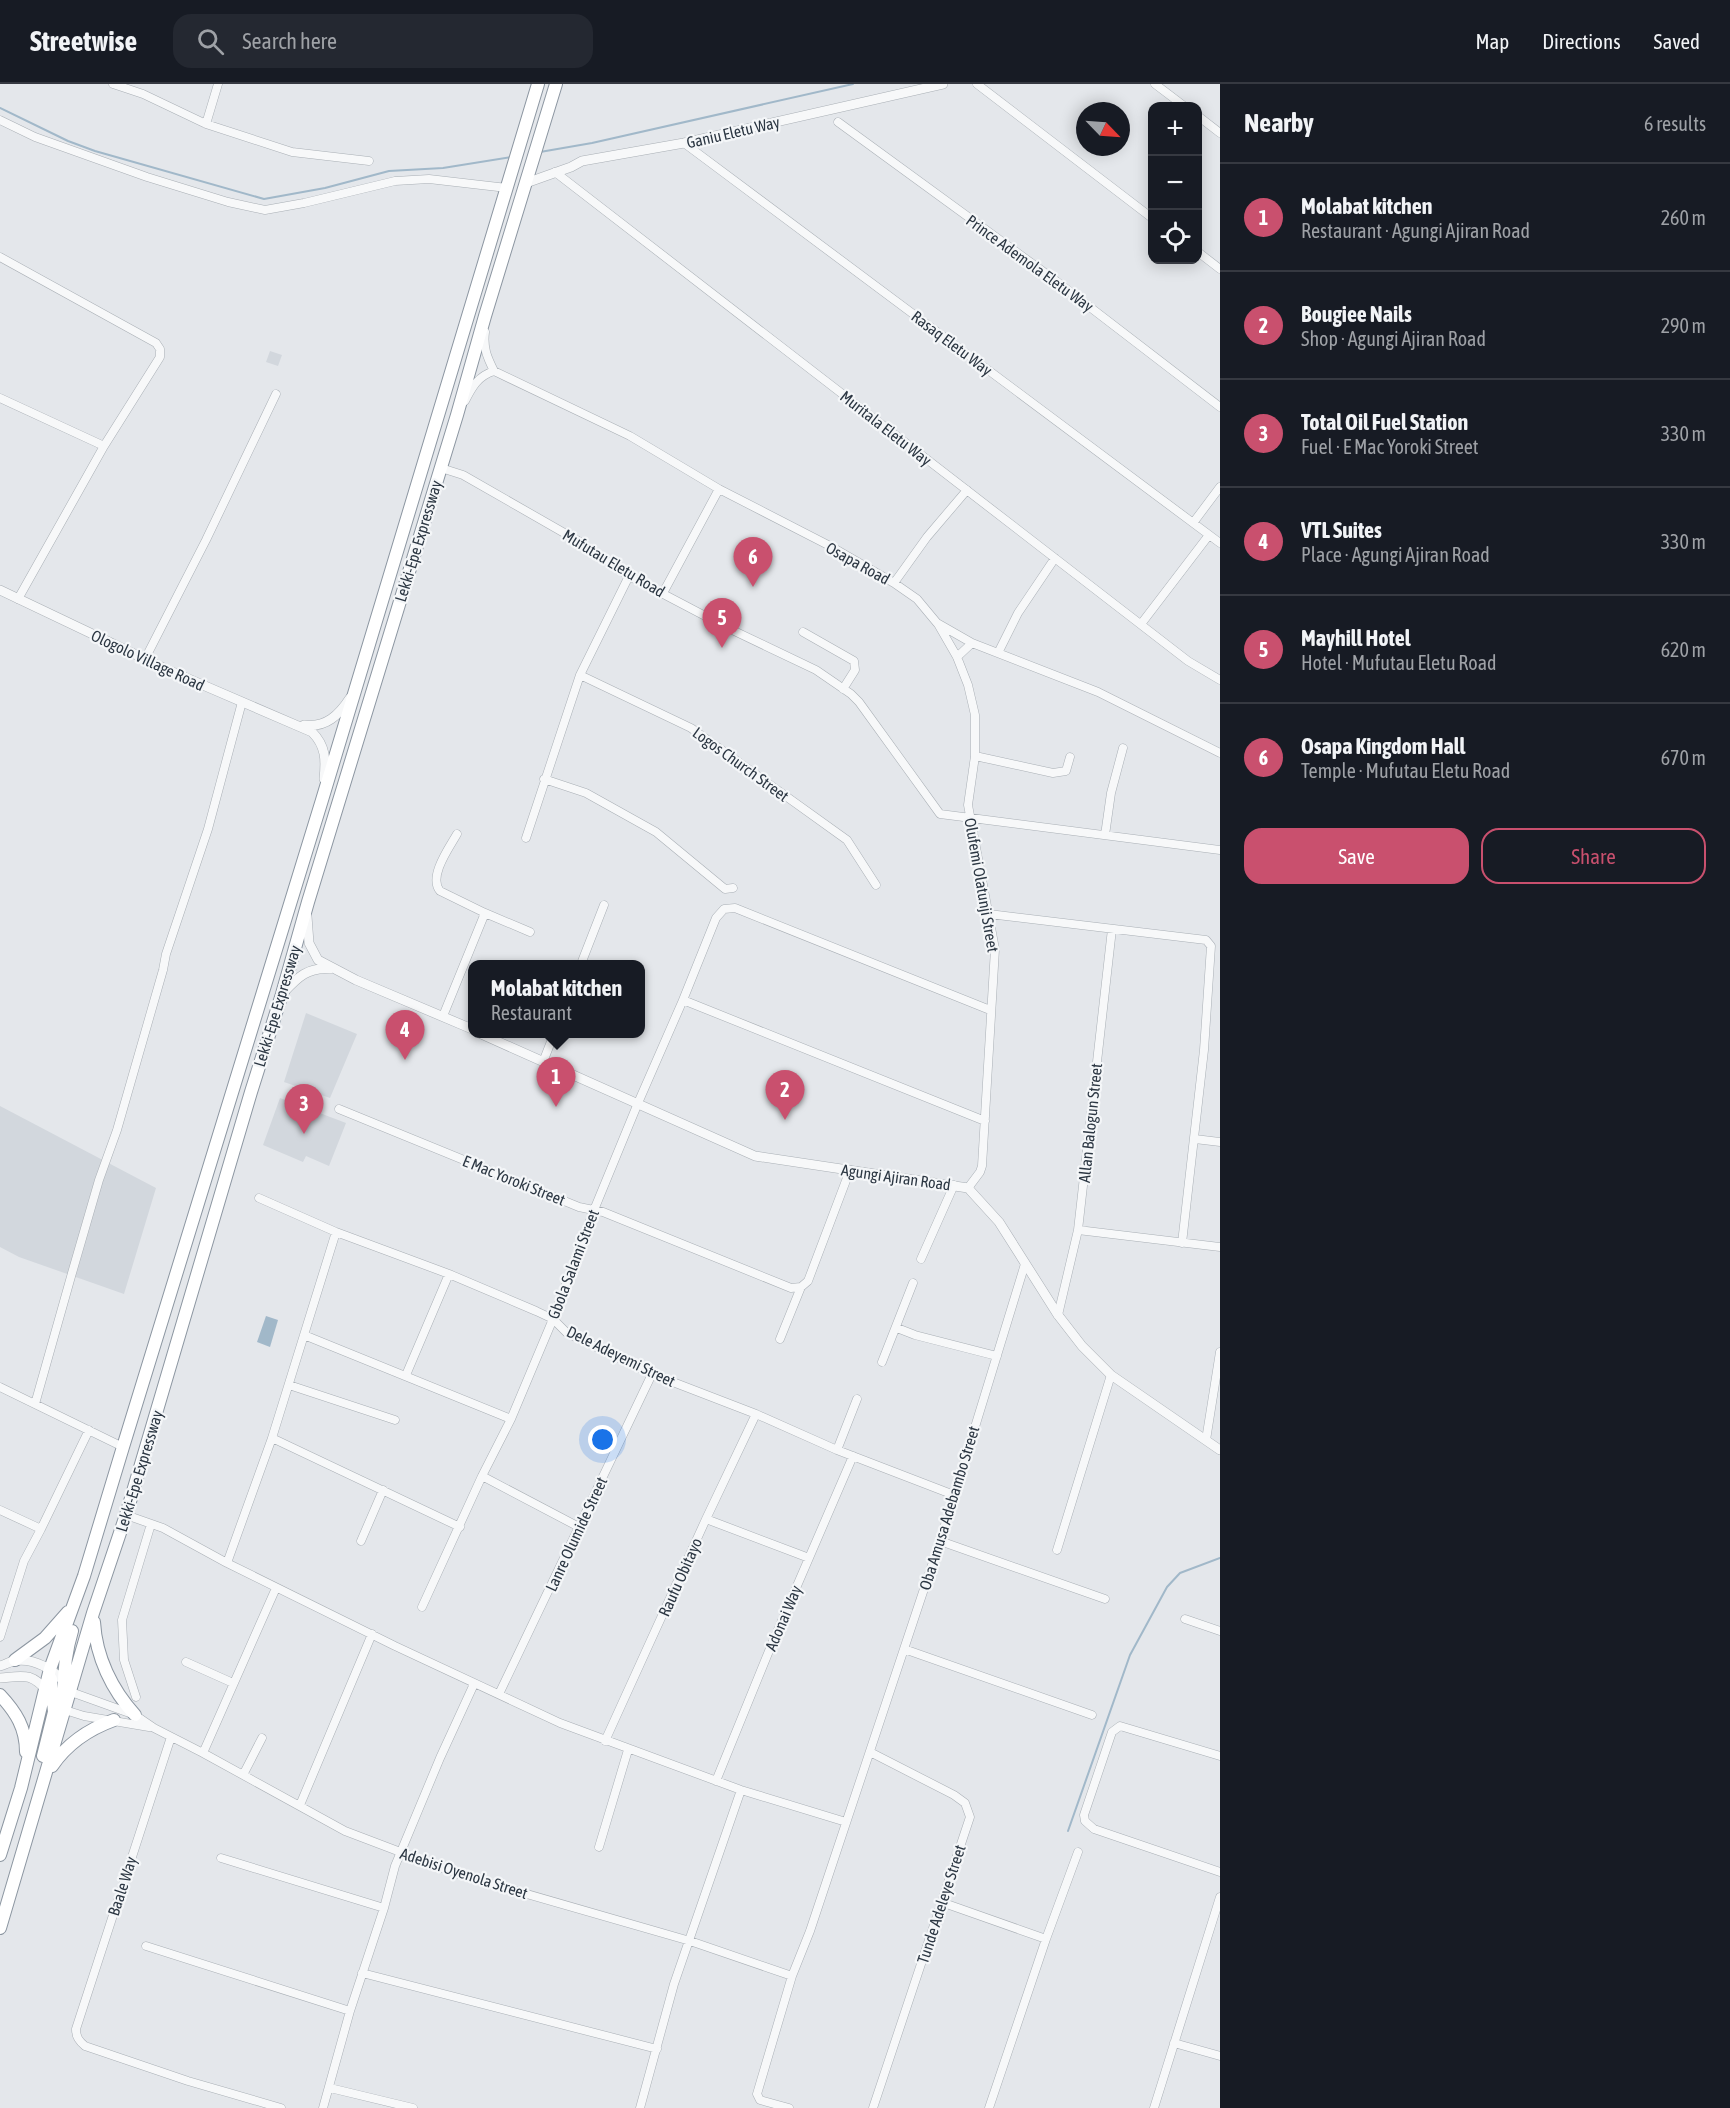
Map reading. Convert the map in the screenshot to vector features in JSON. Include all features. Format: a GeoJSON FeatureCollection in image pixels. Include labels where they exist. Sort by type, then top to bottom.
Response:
{"type":"FeatureCollection","features":[{"type":"Feature","properties":{"kind":"highway","name":"Lekki-Epe Expressway"},"geometry":{"type":"LineString","coordinates":[[50,1669],[84,1576],[358,682],[538,84]]}},
{"type":"Feature","properties":{"kind":"highway","name":"Lekki-Epe Expressway"},"geometry":{"type":"LineString","coordinates":[[0,1928],[555,84]]}},
{"type":"Feature","properties":{"kind":"highway"},"geometry":{"type":"LineString","coordinates":[[65,1710],[63,1680],[68,1645],[100,1540],[100,1523]]}},
{"type":"Feature","properties":{"kind":"highway"},"geometry":{"type":"LineString","coordinates":[[15,1660],[57,1626],[70,1609],[84,1576]]}},
{"type":"Feature","properties":{"kind":"highway"},"geometry":{"type":"LineString","coordinates":[[93,1613],[95,1638],[105,1668],[116,1692],[135,1715]]}},
{"type":"Feature","properties":{"kind":"highway"},"geometry":{"type":"LineString","coordinates":[[0,1856],[49,1693],[50,1669]]}},
{"type":"Feature","properties":{"kind":"highway"},"geometry":{"type":"LineString","coordinates":[[8,1903],[9,1876],[54,1712],[49,1693]]}},
{"type":"Feature","properties":{"kind":"highway"},"geometry":{"type":"LineString","coordinates":[[0,1695],[16,1714],[26,1738],[26,1757],[21,1788]]}},
{"type":"Feature","properties":{"kind":"highway"},"geometry":{"type":"LineString","coordinates":[[41,1789],[50,1768],[61,1753],[75,1741],[114,1720]]}},
{"type":"Feature","properties":{"kind":"street"},"geometry":{"type":"LineString","coordinates":[[113,84],[142,94],[206,124],[292,152],[369,161]]}},
{"type":"Feature","properties":{"kind":"street"},"geometry":{"type":"LineString","coordinates":[[206,124],[218,84]]}},
{"type":"Feature","properties":{"kind":"street","name":"Ganiu Eletu Way"},"geometry":{"type":"LineString","coordinates":[[527,177],[555,172],[582,161],[684,143],[943,84]]}},
{"type":"Feature","properties":{"kind":"street"},"geometry":{"type":"LineString","coordinates":[[977,84],[1148,215]]}},
{"type":"Feature","properties":{"kind":"street"},"geometry":{"type":"LineString","coordinates":[[1155,84],[1179,102]]}},
{"type":"Feature","properties":{"kind":"street"},"geometry":{"type":"LineString","coordinates":[[0,120],[35,137],[147,177],[265,210],[395,181],[429,179],[509,182]]}},
{"type":"Feature","properties":{"kind":"street"},"geometry":{"type":"LineString","coordinates":[[1202,120],[1220,134]]}},
{"type":"Feature","properties":{"kind":"street","name":"Prince Ademola Eletu Way"},"geometry":{"type":"LineString","coordinates":[[837,122],[1056,281],[1220,407]]}},
{"type":"Feature","properties":{"kind":"street","name":"Rasaq Eletu Way"},"geometry":{"type":"LineString","coordinates":[[684,143],[1220,543]]}},
{"type":"Feature","properties":{"kind":"street","name":"Muritala Eletu Way"},"geometry":{"type":"LineString","coordinates":[[555,172],[1188,661],[1220,680]]}},
{"type":"Feature","properties":{"kind":"street"},"geometry":{"type":"LineString","coordinates":[[1202,256],[1220,269]]}},
{"type":"Feature","properties":{"kind":"street"},"geometry":{"type":"LineString","coordinates":[[0,257],[156,343],[160,350],[159,357],[104,446],[18,599]]}},
{"type":"Feature","properties":{"kind":"street"},"geometry":{"type":"LineString","coordinates":[[457,415],[475,383],[494,371],[486,357],[484,345],[485,316]]}},
{"type":"Feature","properties":{"kind":"street","name":"Osapa Road"},"geometry":{"type":"LineString","coordinates":[[494,371],[630,436],[719,489],[830,546],[894,583],[917,599],[937,623],[972,643],[1098,692],[1220,753]]}},
{"type":"Feature","properties":{"kind":"street"},"geometry":{"type":"LineString","coordinates":[[145,659],[206,540],[276,394]]}},
{"type":"Feature","properties":{"kind":"street"},"geometry":{"type":"LineString","coordinates":[[0,398],[104,446]]}},
{"type":"Feature","properties":{"kind":"street","name":"Mufutau Eletu Road"},"geometry":{"type":"LineString","coordinates":[[441,468],[463,475],[580,542],[629,576],[728,628],[816,670],[843,688],[859,702],[940,814],[1220,850]]}},
{"type":"Feature","properties":{"kind":"street"},"geometry":{"type":"LineString","coordinates":[[1193,523],[1220,488]]}},
{"type":"Feature","properties":{"kind":"street"},"geometry":{"type":"LineString","coordinates":[[663,593],[719,489]]}},
{"type":"Feature","properties":{"kind":"street"},"geometry":{"type":"LineString","coordinates":[[894,583],[927,537],[967,490]]}},
{"type":"Feature","properties":{"kind":"street"},"geometry":{"type":"LineString","coordinates":[[1141,624],[1209,535]]}},
{"type":"Feature","properties":{"kind":"street"},"geometry":{"type":"LineString","coordinates":[[998,653],[1018,613],[1055,558]]}},
{"type":"Feature","properties":{"kind":"street"},"geometry":{"type":"LineString","coordinates":[[526,838],[580,675],[629,576]]}},
{"type":"Feature","properties":{"kind":"street","name":"Ologolo Village Road"},"geometry":{"type":"LineString","coordinates":[[0,590],[145,659],[299,725]]}},
{"type":"Feature","properties":{"kind":"street","name":"Olufemi Olatunji Street"},"geometry":{"type":"LineString","coordinates":[[937,623],[957,657],[968,685],[975,715],[975,756],[968,806],[995,949],[980,1172],[968,1188]]}},
{"type":"Feature","properties":{"kind":"street"},"geometry":{"type":"LineString","coordinates":[[803,632],[854,661],[855,670],[843,688]]}},
{"type":"Feature","properties":{"kind":"street"},"geometry":{"type":"LineString","coordinates":[[957,657],[972,643]]}},
{"type":"Feature","properties":{"kind":"street","name":"Logos Church Street"},"geometry":{"type":"LineString","coordinates":[[580,675],[692,728],[847,840],[876,885]]}},
{"type":"Feature","properties":{"kind":"street"},"geometry":{"type":"LineString","coordinates":[[299,725],[318,726],[333,719],[350,700],[358,682]]}},
{"type":"Feature","properties":{"kind":"street"},"geometry":{"type":"LineString","coordinates":[[35,1404],[72,1273],[164,970],[166,954],[208,829],[242,702]]}},
{"type":"Feature","properties":{"kind":"street"},"geometry":{"type":"LineString","coordinates":[[299,725],[317,736],[324,751],[322,800]]}},
{"type":"Feature","properties":{"kind":"street"},"geometry":{"type":"LineString","coordinates":[[1105,835],[1111,793],[1123,748]]}},
{"type":"Feature","properties":{"kind":"street"},"geometry":{"type":"LineString","coordinates":[[975,756],[1053,773],[1066,771],[1070,757]]}},
{"type":"Feature","properties":{"kind":"street"},"geometry":{"type":"LineString","coordinates":[[544,779],[586,793],[656,832],[725,889],[733,888]]}},
{"type":"Feature","properties":{"kind":"street"},"geometry":{"type":"LineString","coordinates":[[457,834],[440,867],[435,880],[436,886],[440,891],[530,932]]}},
{"type":"Feature","properties":{"kind":"street"},"geometry":{"type":"LineString","coordinates":[[308,902],[309,943],[318,960],[332,969],[468,1027]]}},
{"type":"Feature","properties":{"kind":"street"},"geometry":{"type":"LineString","coordinates":[[582,960],[604,905]]}},
{"type":"Feature","properties":{"kind":"street","name":"Gbola Salami Street"},"geometry":{"type":"LineString","coordinates":[[422,1607],[482,1476],[511,1419],[553,1320],[594,1210],[638,1103],[716,918],[724,909],[735,908],[990,1010]]}},
{"type":"Feature","properties":{"kind":"street"},"geometry":{"type":"LineString","coordinates":[[443,1016],[485,913]]}},
{"type":"Feature","properties":{"kind":"street"},"geometry":{"type":"LineString","coordinates":[[989,914],[1206,940],[1211,946],[1195,1139],[1182,1243]]}},
{"type":"Feature","properties":{"kind":"street","name":"Allan Balogun Street"},"geometry":{"type":"LineString","coordinates":[[1058,1315],[1078,1230],[1112,929]]}},
{"type":"Feature","properties":{"kind":"street"},"geometry":{"type":"LineString","coordinates":[[282,994],[298,976],[317,968],[332,969]]}},
{"type":"Feature","properties":{"kind":"street"},"geometry":{"type":"LineString","coordinates":[[683,1000],[985,1121]]}},
{"type":"Feature","properties":{"kind":"street","name":"Agungi Ajiran Road"},"geometry":{"type":"LineString","coordinates":[[490,1038],[754,1156],[968,1188],[999,1222],[1058,1315],[1082,1346],[1112,1375],[1172,1419],[1220,1450]]}},
{"type":"Feature","properties":{"kind":"street"},"geometry":{"type":"LineString","coordinates":[[543,1062],[552,1038]]}},
{"type":"Feature","properties":{"kind":"street","name":"E Mac Yoroki Street"},"geometry":{"type":"LineString","coordinates":[[339,1109],[568,1203],[603,1212],[791,1288],[801,1287]]}},
{"type":"Feature","properties":{"kind":"street"},"geometry":{"type":"LineString","coordinates":[[1195,1139],[1220,1142]]}},
{"type":"Feature","properties":{"kind":"street"},"geometry":{"type":"LineString","coordinates":[[780,1339],[801,1287],[808,1281],[850,1170]]}},
{"type":"Feature","properties":{"kind":"street"},"geometry":{"type":"LineString","coordinates":[[921,1258],[954,1185]]}},
{"type":"Feature","properties":{"kind":"street","name":"Dele Adeyemi Street"},"geometry":{"type":"LineString","coordinates":[[259,1198],[336,1232],[449,1274],[553,1320],[567,1333],[652,1374],[954,1495]]}},
{"type":"Feature","properties":{"kind":"street"},"geometry":{"type":"LineString","coordinates":[[1078,1230],[1220,1248]]}},
{"type":"Feature","properties":{"kind":"street"},"geometry":{"type":"LineString","coordinates":[[227,1563],[272,1438],[336,1232]]}},
{"type":"Feature","properties":{"kind":"street","name":"Oba Amusa Adebambo Street"},"geometry":{"type":"LineString","coordinates":[[758,2104],[757,2094],[792,1976],[810,1931],[940,1541],[1024,1264]]}},
{"type":"Feature","properties":{"kind":"street"},"geometry":{"type":"LineString","coordinates":[[406,1375],[449,1274]]}},
{"type":"Feature","properties":{"kind":"street"},"geometry":{"type":"LineString","coordinates":[[882,1362],[913,1283]]}},
{"type":"Feature","properties":{"kind":"street"},"geometry":{"type":"LineString","coordinates":[[897,1328],[915,1335],[997,1356]]}},
{"type":"Feature","properties":{"kind":"street"},"geometry":{"type":"LineString","coordinates":[[304,1335],[511,1419]]}},
{"type":"Feature","properties":{"kind":"street"},"geometry":{"type":"LineString","coordinates":[[1206,1440],[1220,1352]]}},
{"type":"Feature","properties":{"kind":"street","name":"Lanre Olumide Street"},"geometry":{"type":"LineString","coordinates":[[499,1694],[652,1374]]}},
{"type":"Feature","properties":{"kind":"street"},"geometry":{"type":"LineString","coordinates":[[1057,1550],[1112,1375]]}},
{"type":"Feature","properties":{"kind":"street"},"geometry":{"type":"LineString","coordinates":[[289,1384],[395,1420]]}},
{"type":"Feature","properties":{"kind":"street"},"geometry":{"type":"LineString","coordinates":[[0,1387],[123,1447]]}},
{"type":"Feature","properties":{"kind":"street"},"geometry":{"type":"LineString","coordinates":[[837,1450],[857,1399]]}},
{"type":"Feature","properties":{"kind":"street","name":"Raufu Obitayo"},"geometry":{"type":"LineString","coordinates":[[605,1741],[756,1414]]}},
{"type":"Feature","properties":{"kind":"street"},"geometry":{"type":"LineString","coordinates":[[0,1637],[24,1561],[89,1430]]}},
{"type":"Feature","properties":{"kind":"street"},"geometry":{"type":"LineString","coordinates":[[272,1438],[460,1527]]}},
{"type":"Feature","properties":{"kind":"street","name":"Adonai Way"},"geometry":{"type":"LineString","coordinates":[[716,1781],[853,1456]]}},
{"type":"Feature","properties":{"kind":"street"},"geometry":{"type":"LineString","coordinates":[[482,1476],[579,1527]]}},
{"type":"Feature","properties":{"kind":"street"},"geometry":{"type":"LineString","coordinates":[[361,1541],[383,1491]]}},
{"type":"Feature","properties":{"kind":"street"},"geometry":{"type":"LineString","coordinates":[[0,1510],[41,1529]]}},
{"type":"Feature","properties":{"kind":"street"},"geometry":{"type":"LineString","coordinates":[[126,1515],[163,1528],[276,1588],[560,1723],[741,1790],[846,1822]]}},
{"type":"Feature","properties":{"kind":"street"},"geometry":{"type":"LineString","coordinates":[[706,1519],[809,1558]]}},
{"type":"Feature","properties":{"kind":"street"},"geometry":{"type":"LineString","coordinates":[[136,1697],[124,1660],[122,1620],[151,1524]]}},
{"type":"Feature","properties":{"kind":"street"},"geometry":{"type":"LineString","coordinates":[[940,1541],[1105,1599]]}},
{"type":"Feature","properties":{"kind":"street"},"geometry":{"type":"LineString","coordinates":[[203,1753],[232,1683],[276,1588]]}},
{"type":"Feature","properties":{"kind":"street"},"geometry":{"type":"LineString","coordinates":[[1185,1619],[1220,1631]]}},
{"type":"Feature","properties":{"kind":"street"},"geometry":{"type":"LineString","coordinates":[[300,1805],[372,1634]]}},
{"type":"Feature","properties":{"kind":"street"},"geometry":{"type":"LineString","coordinates":[[904,1649],[1092,1714]]}},
{"type":"Feature","properties":{"kind":"street"},"geometry":{"type":"LineString","coordinates":[[0,1666],[15,1660],[28,1661],[50,1669],[63,1680],[71,1692],[135,1715],[154,1728]]}},
{"type":"Feature","properties":{"kind":"street"},"geometry":{"type":"LineString","coordinates":[[186,1662],[232,1683]]}},
{"type":"Feature","properties":{"kind":"street"},"geometry":{"type":"LineString","coordinates":[[0,1678],[28,1675],[35,1678],[65,1710],[84,1716],[154,1728]]}},
{"type":"Feature","properties":{"kind":"street"},"geometry":{"type":"LineString","coordinates":[[323,2108],[350,2011],[400,1852],[474,1683]]}},
{"type":"Feature","properties":{"kind":"street"},"geometry":{"type":"LineString","coordinates":[[1220,1756],[1120,1726],[1112,1732],[1084,1815],[1085,1821],[1094,1829],[1220,1872]]}},
{"type":"Feature","properties":{"kind":"street","name":"Adebisi Oyenola Street"},"geometry":{"type":"LineString","coordinates":[[154,1728],[345,1831],[461,1875],[690,1941],[792,1976]]}},
{"type":"Feature","properties":{"kind":"street","name":"Baale Way"},"geometry":{"type":"LineString","coordinates":[[171,1737],[76,2035],[86,2046],[188,2081],[281,2108]]}},
{"type":"Feature","properties":{"kind":"street"},"geometry":{"type":"LineString","coordinates":[[243,1774],[261,1738]]}},
{"type":"Feature","properties":{"kind":"street"},"geometry":{"type":"LineString","coordinates":[[599,1847],[628,1750]]}},
{"type":"Feature","properties":{"kind":"street","name":"Tunde Adeleye Street"},"geometry":{"type":"LineString","coordinates":[[870,1752],[954,1795],[965,1803],[970,1817],[873,2108]]}},
{"type":"Feature","properties":{"kind":"street"},"geometry":{"type":"LineString","coordinates":[[640,2108],[674,1984],[741,1790]]}},
{"type":"Feature","properties":{"kind":"street"},"geometry":{"type":"LineString","coordinates":[[989,2108],[1078,1852]]}},
{"type":"Feature","properties":{"kind":"street"},"geometry":{"type":"LineString","coordinates":[[221,1858],[384,1908]]}},
{"type":"Feature","properties":{"kind":"street"},"geometry":{"type":"LineString","coordinates":[[1154,2108],[1220,1897]]}},
{"type":"Feature","properties":{"kind":"street"},"geometry":{"type":"LineString","coordinates":[[941,1902],[1046,1939]]}},
{"type":"Feature","properties":{"kind":"street"},"geometry":{"type":"LineString","coordinates":[[146,1946],[350,2011]]}},
{"type":"Feature","properties":{"kind":"street"},"geometry":{"type":"LineString","coordinates":[[362,1973],[657,2049]]}},
{"type":"Feature","properties":{"kind":"street"},"geometry":{"type":"LineString","coordinates":[[1174,2043],[1220,2056]]}},
{"type":"Feature","properties":{"kind":"street"},"geometry":{"type":"LineString","coordinates":[[330,2088],[413,2108]]}},
{"type":"Feature","properties":{"kind":"street"},"geometry":{"type":"LineString","coordinates":[[758,2104],[789,2108]]}},
{"type":"Feature","properties":{"kind":"shaded area"},"geometry":{"type":"Polygon","coordinates":[[[270,351],[282,355],[278,366],[266,362],[270,351]]]}},
{"type":"Feature","properties":{"kind":"shaded area"},"geometry":{"type":"Polygon","coordinates":[[[306,1013],[357,1034],[330,1098],[284,1082],[306,1013]]]}},
{"type":"Feature","properties":{"kind":"shaded area"},"geometry":{"type":"Polygon","coordinates":[[[280,1098],[346,1123],[329,1166],[306,1156],[303,1162],[263,1145],[280,1098]]]}},
{"type":"Feature","properties":{"kind":"shaded area"},"geometry":{"type":"Polygon","coordinates":[[[0,1106],[156,1188],[124,1294],[19,1257],[0,1247],[0,1106]]]}},
{"type":"Feature","properties":{"kind":"water"},"geometry":{"type":"Polygon","coordinates":[[[266,1316],[278,1320],[270,1347],[257,1342],[266,1316]]]}},
{"type":"Feature","properties":{"kind":"waterway"},"geometry":{"type":"LineString","coordinates":[[540,152],[592,143],[853,84]]}},
{"type":"Feature","properties":{"kind":"waterway"},"geometry":{"type":"LineString","coordinates":[[0,108],[68,141],[95,151],[264,199],[325,188],[389,171],[443,168],[511,157]]}},
{"type":"Feature","properties":{"kind":"waterway"},"geometry":{"type":"LineString","coordinates":[[1068,1831],[1130,1655],[1167,1587],[1180,1573],[1220,1558]]}},
{"type":"Feature","properties":{"kind":"place","name":"Osapa Kingdom Hall"},"geometry":{"type":"Point","coordinates":[753,587]}},
{"type":"Feature","properties":{"kind":"place","name":"Mayhill Hotel"},"geometry":{"type":"Point","coordinates":[722,648]}},
{"type":"Feature","properties":{"kind":"place","name":"VTL Suites"},"geometry":{"type":"Point","coordinates":[405,1060]}},
{"type":"Feature","properties":{"kind":"place","name":"Molabat kitchen"},"geometry":{"type":"Point","coordinates":[556,1107]}},
{"type":"Feature","properties":{"kind":"place","name":"Bougiee Nails"},"geometry":{"type":"Point","coordinates":[785,1120]}},
{"type":"Feature","properties":{"kind":"place","name":"Total Oil Fuel Station"},"geometry":{"type":"Point","coordinates":[304,1134]}}]}
